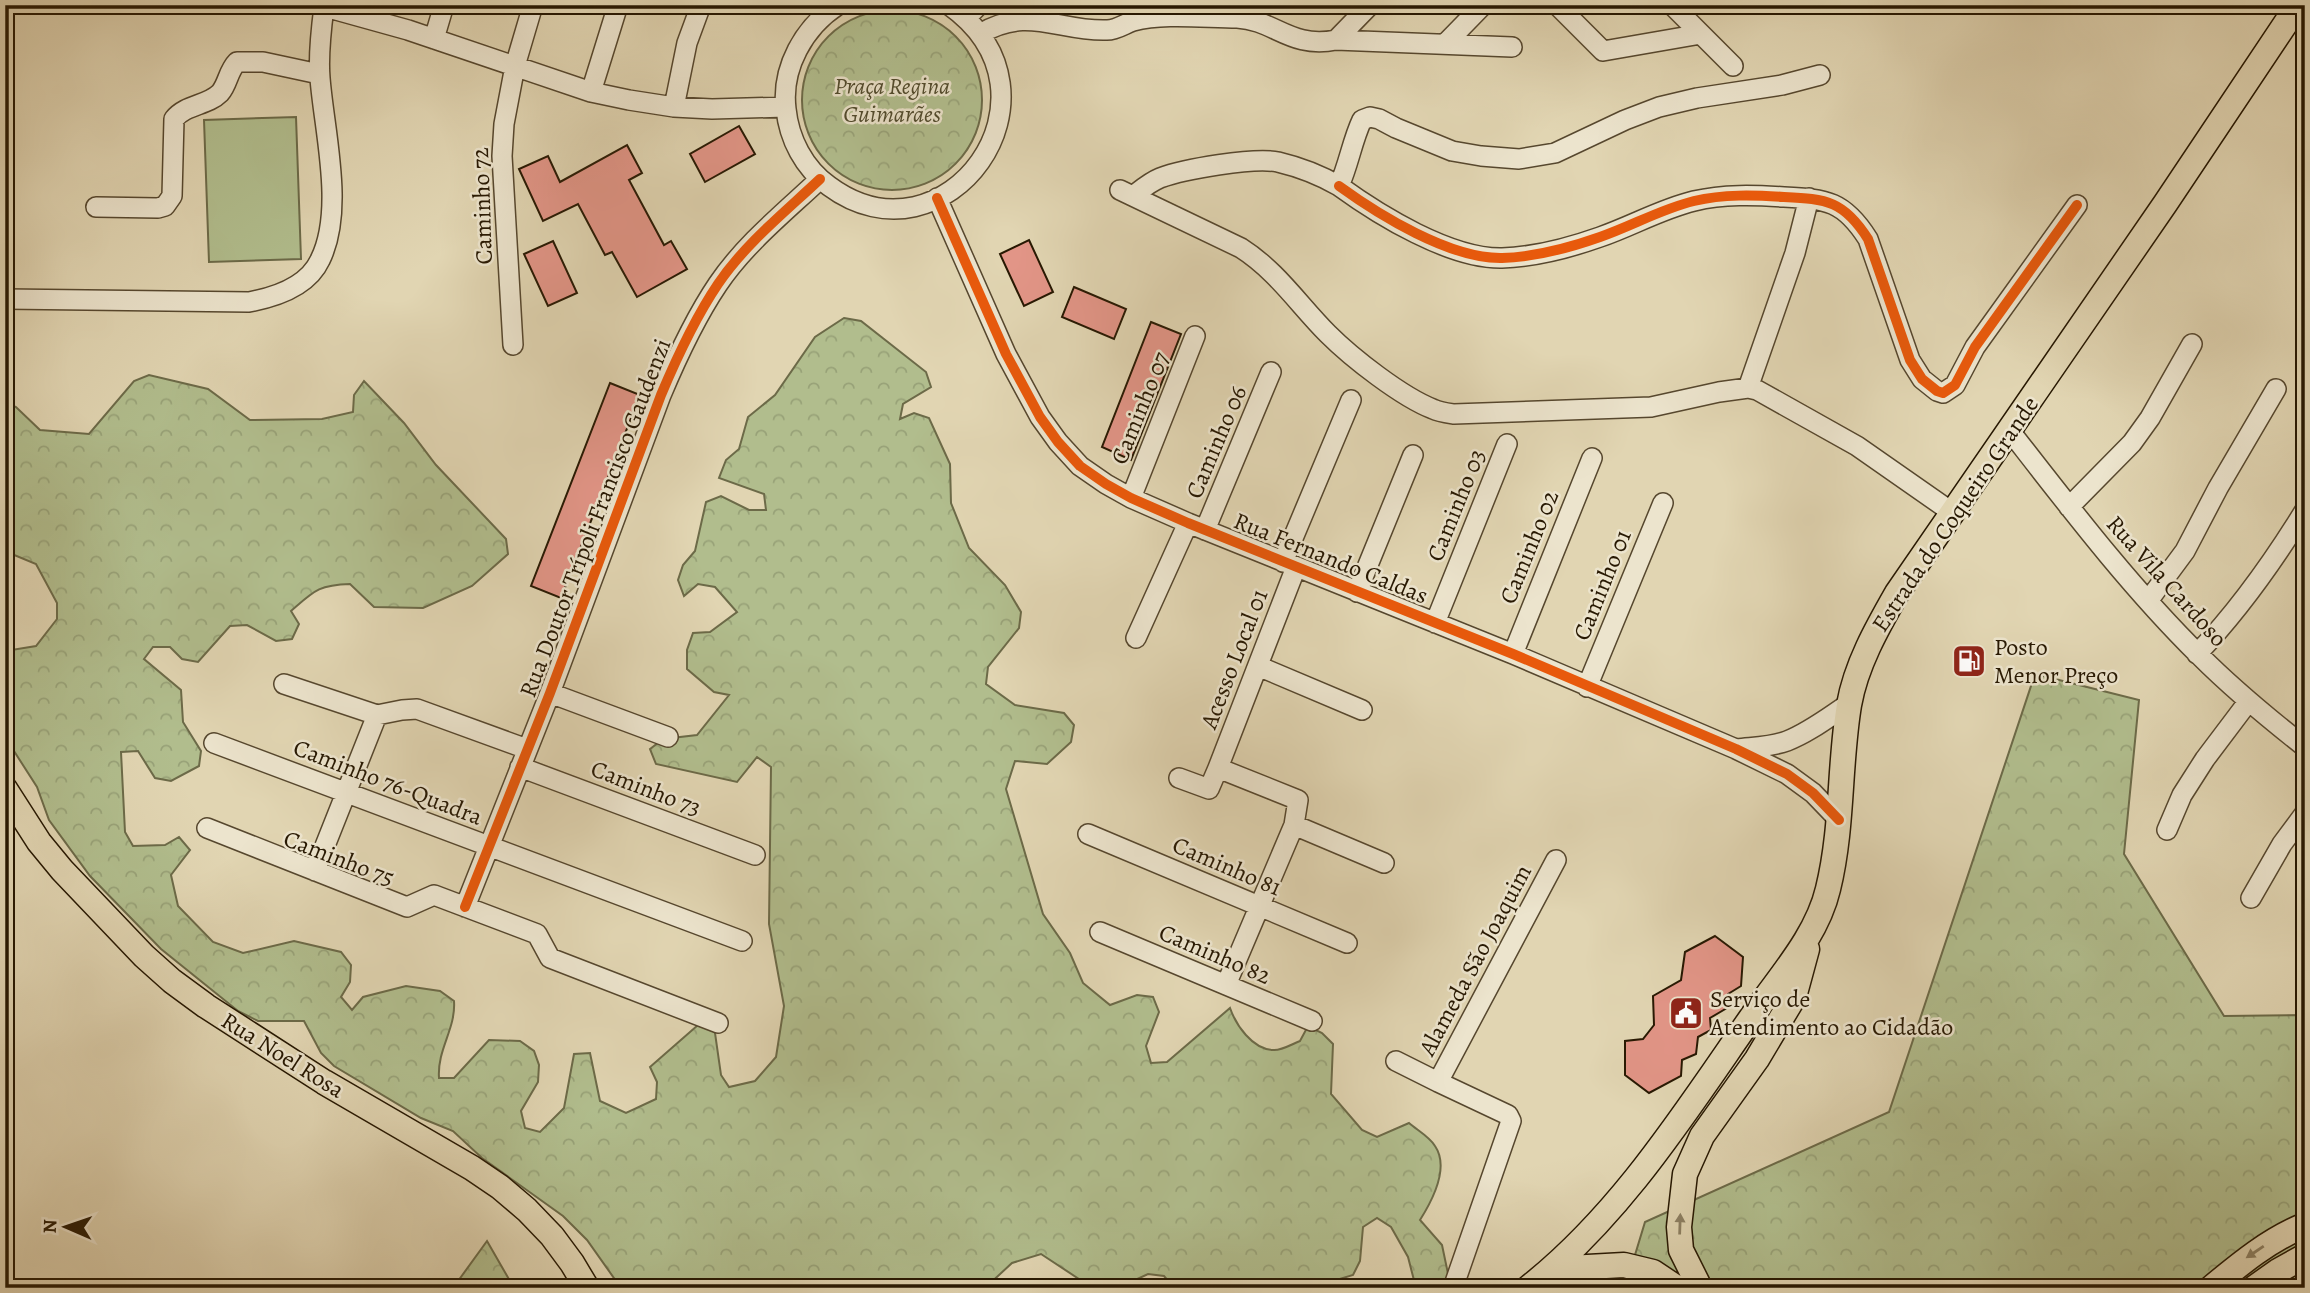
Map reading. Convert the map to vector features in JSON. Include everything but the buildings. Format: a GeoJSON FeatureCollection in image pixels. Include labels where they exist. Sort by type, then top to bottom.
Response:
{"type":"FeatureCollection","features":[{"type":"Feature","properties":{"kind":"main road","name":"Estrada do Coqueiro Grande"},"geometry":{"type":"LineString","coordinates":[[1528,1288],[1602,1221],[1710,1077],[1814,926],[1828,891],[1839,820],[1850,703],[1860,667],[1877,628],[1897,593],[2298,5]]}},
{"type":"Feature","properties":{"kind":"main road","name":"Rua Noel Rosa"},"geometry":{"type":"LineString","coordinates":[[5,789],[39,842],[62,870],[163,973],[206,1006],[324,1082],[500,1187],[552,1236],[587,1288]]}},
{"type":"Feature","properties":{"kind":"main road"},"geometry":{"type":"LineString","coordinates":[[1700,1288],[1681,1250],[1679,1227],[1685,1174],[1702,1136],[1757,1059],[1794,997],[1814,926]]}},
{"type":"Feature","properties":{"kind":"main road"},"geometry":{"type":"LineString","coordinates":[[2211,1288],[2247,1257],[2283,1234],[2305,1225]]}},
{"type":"Feature","properties":{"kind":"main road"},"geometry":{"type":"LineString","coordinates":[[2255,1288],[2278,1270],[2305,1256]]}},
{"type":"Feature","properties":{"kind":"main road"},"geometry":{"type":"LineString","coordinates":[[1551,1269],[1624,1265],[1653,1272],[1677,1288]]}},
{"type":"Feature","properties":{"kind":"street"},"geometry":{"type":"LineString","coordinates":[[434,39],[444,5]]}},
{"type":"Feature","properties":{"kind":"street","name":"Caminho 72"},"geometry":{"type":"LineString","coordinates":[[513,345],[502,156],[504,124],[515,66],[533,5]]}},
{"type":"Feature","properties":{"kind":"street"},"geometry":{"type":"LineString","coordinates":[[591,92],[618,5]]}},
{"type":"Feature","properties":{"kind":"street"},"geometry":{"type":"LineString","coordinates":[[674,107],[687,43],[701,5]]}},
{"type":"Feature","properties":{"kind":"street"},"geometry":{"type":"LineString","coordinates":[[838,5],[809,30],[795,53],[787,80],[785,107],[789,127],[796,146],[820,179],[848,197],[879,207],[899,208],[919,205],[961,184],[980,164],[994,140],[1001,113],[1001,85],[994,58],[980,34],[973,12],[949,5]]}},
{"type":"Feature","properties":{"kind":"street"},"geometry":{"type":"LineString","coordinates":[[1336,40],[1370,5]]}},
{"type":"Feature","properties":{"kind":"street"},"geometry":{"type":"LineString","coordinates":[[1446,43],[1483,5]]}},
{"type":"Feature","properties":{"kind":"street"},"geometry":{"type":"LineString","coordinates":[[1557,5],[1603,51],[1702,34]]}},
{"type":"Feature","properties":{"kind":"street"},"geometry":{"type":"LineString","coordinates":[[1672,5],[1733,66]]}},
{"type":"Feature","properties":{"kind":"street"},"geometry":{"type":"LineString","coordinates":[[5,299],[249,302],[267,299],[299,284],[320,261],[327,241],[332,197],[319,74],[321,6],[355,10],[591,92],[674,107],[785,107]]}},
{"type":"Feature","properties":{"kind":"street"},"geometry":{"type":"LineString","coordinates":[[980,34],[997,24],[1013,20],[1035,20],[1108,30],[1133,22],[1254,12],[1284,34],[1308,42],[1336,40],[1512,47]]}},
{"type":"Feature","properties":{"kind":"street"},"geometry":{"type":"LineString","coordinates":[[96,207],[158,208],[169,202],[173,186],[174,119],[180,111],[220,93],[237,62],[263,62],[319,74]]}},
{"type":"Feature","properties":{"kind":"street"},"geometry":{"type":"LineString","coordinates":[[1339,186],[1347,169],[1357,130],[1362,120],[1370,117],[1452,151],[1519,159],[1555,153],[1659,107],[1697,98],[1782,85],[1820,75]]}},
{"type":"Feature","properties":{"kind":"street"},"geometry":{"type":"LineString","coordinates":[[1953,513],[1857,446],[1768,394],[1748,388],[1651,407],[1454,414],[1433,410],[1361,363],[1329,335],[1276,275],[1258,259],[1241,248],[1127,193],[1163,177],[1224,164],[1257,160],[1276,162],[1309,172],[1339,186],[1370,208],[1435,241],[1465,252],[1499,258],[1530,256],[1588,241],[1695,201],[1726,196],[1824,199],[1857,222],[1868,240],[1910,360],[1922,379],[1943,393],[1955,385],[1975,347],[2077,205]]}},
{"type":"Feature","properties":{"kind":"street","name":"Rua Doutor Trípoli Francisco Gaudenzi"},"geometry":{"type":"LineString","coordinates":[[466,907],[678,356],[718,284],[755,240],[820,179]]}},
{"type":"Feature","properties":{"kind":"street","name":"Rua Fernando Caldas"},"geometry":{"type":"LineString","coordinates":[[937,198],[1006,354],[1040,417],[1080,466],[1106,484],[1131,498],[1196,526],[1513,654],[1736,749],[1787,775],[1813,793],[1839,820]]}},
{"type":"Feature","properties":{"kind":"street"},"geometry":{"type":"LineString","coordinates":[[1748,388],[1795,253],[1808,198]]}},
{"type":"Feature","properties":{"kind":"street","name":"Caminho 07"},"geometry":{"type":"LineString","coordinates":[[1131,498],[1195,336]]}},
{"type":"Feature","properties":{"kind":"street"},"geometry":{"type":"LineString","coordinates":[[2069,507],[2132,443],[2150,418],[2192,344]]}},
{"type":"Feature","properties":{"kind":"street","name":"Caminho 06"},"geometry":{"type":"LineString","coordinates":[[1136,638],[1196,526],[1271,372]]}},
{"type":"Feature","properties":{"kind":"street"},"geometry":{"type":"LineString","coordinates":[[2148,601],[2185,551],[2276,389]]}},
{"type":"Feature","properties":{"kind":"street","name":"Acesso Local 01"},"geometry":{"type":"LineString","coordinates":[[1218,768],[1258,666],[1290,564],[1351,400]]}},
{"type":"Feature","properties":{"kind":"street","name":"Rua Vila Cardoso"},"geometry":{"type":"LineString","coordinates":[[2010,431],[2069,507],[2148,601],[2197,654],[2248,702],[2305,747]]}},
{"type":"Feature","properties":{"kind":"street","name":"Caminho 03"},"geometry":{"type":"LineString","coordinates":[[1435,623],[1507,444]]}},
{"type":"Feature","properties":{"kind":"street"},"geometry":{"type":"LineString","coordinates":[[1357,592],[1413,455]]}},
{"type":"Feature","properties":{"kind":"street","name":"Caminho 02"},"geometry":{"type":"LineString","coordinates":[[1513,654],[1591,458]]}},
{"type":"Feature","properties":{"kind":"street","name":"Caminho 01"},"geometry":{"type":"LineString","coordinates":[[1587,687],[1663,503]]}},
{"type":"Feature","properties":{"kind":"street"},"geometry":{"type":"LineString","coordinates":[[2197,654],[2249,596],[2305,510]]}},
{"type":"Feature","properties":{"kind":"street"},"geometry":{"type":"LineString","coordinates":[[1258,666],[1362,710]]}},
{"type":"Feature","properties":{"kind":"street","name":"Caminho 73"},"geometry":{"type":"LineString","coordinates":[[284,684],[377,715],[417,709],[524,758],[755,855]]}},
{"type":"Feature","properties":{"kind":"street"},"geometry":{"type":"LineString","coordinates":[[550,693],[668,737]]}},
{"type":"Feature","properties":{"kind":"street"},"geometry":{"type":"LineString","coordinates":[[2167,830],[2182,795],[2248,702]]}},
{"type":"Feature","properties":{"kind":"street","name":"Rua Fernando Caldas"},"geometry":{"type":"LineString","coordinates":[[1736,749],[1788,741],[1850,703]]}},
{"type":"Feature","properties":{"kind":"street"},"geometry":{"type":"LineString","coordinates":[[315,871],[377,715]]}},
{"type":"Feature","properties":{"kind":"street"},"geometry":{"type":"LineString","coordinates":[[1787,775],[1788,741]]}},
{"type":"Feature","properties":{"kind":"street","name":"Caminho 76-Quadra"},"geometry":{"type":"LineString","coordinates":[[215,743],[741,941]]}},
{"type":"Feature","properties":{"kind":"street"},"geometry":{"type":"LineString","coordinates":[[1179,778],[1209,789],[1218,768],[1298,800],[1294,825],[1226,985]]}},
{"type":"Feature","properties":{"kind":"street"},"geometry":{"type":"LineString","coordinates":[[2251,898],[2282,844],[2305,813]]}},
{"type":"Feature","properties":{"kind":"street"},"geometry":{"type":"LineString","coordinates":[[1294,825],[1384,863]]}},
{"type":"Feature","properties":{"kind":"street","name":"Caminho 75"},"geometry":{"type":"LineString","coordinates":[[207,828],[407,907],[434,895],[537,934],[550,958],[718,1023]]}},
{"type":"Feature","properties":{"kind":"street","name":"Caminho 81"},"geometry":{"type":"LineString","coordinates":[[1088,834],[1347,943]]}},
{"type":"Feature","properties":{"kind":"street","name":"Alameda São Joaquim"},"geometry":{"type":"LineString","coordinates":[[1438,1083],[1556,860]]}},
{"type":"Feature","properties":{"kind":"street","name":"Caminho 82"},"geometry":{"type":"LineString","coordinates":[[1100,932],[1312,1021]]}},
{"type":"Feature","properties":{"kind":"street","name":"Alameda São Joaquim"},"geometry":{"type":"LineString","coordinates":[[1396,1060],[1438,1083],[1508,1115],[1511,1121],[1453,1288]]}},
{"type":"Feature","properties":{"kind":"green space","name":"Praça Regina Guimarães"},"geometry":{"type":"Polygon","coordinates":[[[892,10],[926,17],[942,25],[955,37],[967,50],[975,66],[982,100],[975,134],[967,150],[955,163],[942,175],[926,183],[892,190],[858,183],[842,175],[829,163],[817,150],[809,134],[802,100],[809,66],[817,50],[829,37],[842,25],[858,17],[892,10]]]}},
{"type":"Feature","properties":{"kind":"green space"},"geometry":{"type":"Polygon","coordinates":[[[296,117],[301,259],[209,262],[204,120],[296,117]]]}},
{"type":"Feature","properties":{"kind":"green space"},"geometry":{"type":"Polygon","coordinates":[[[844,318],[861,321],[926,372],[931,387],[903,404],[900,419],[914,413],[929,418],[950,464],[951,503],[969,548],[1005,585],[1021,612],[1019,628],[988,667],[986,684],[1015,705],[1064,713],[1074,725],[1071,742],[1047,764],[1015,761],[1006,789],[1043,914],[1070,953],[1083,983],[1110,1005],[1137,995],[1153,997],[1159,1012],[1146,1046],[1151,1063],[1167,1062],[1230,1008],[1246,1035],[1265,1049],[1279,1049],[1300,1041],[1308,1026],[1322,1033],[1333,1044],[1331,1094],[1362,1130],[1377,1137],[1409,1123],[1435,1146],[1441,1164],[1438,1184],[1420,1220],[1442,1245],[1451,1288],[1416,1288],[1408,1257],[1391,1227],[1377,1218],[1363,1227],[1360,1261],[1353,1275],[1310,1288],[1174,1288],[1164,1276],[1148,1274],[1133,1281],[1085,1283],[1041,1254],[1012,1263],[985,1288],[621,1288],[587,1240],[563,1216],[482,1158],[453,1131],[421,1118],[334,1066],[321,1053],[304,1021],[258,1021],[238,1011],[161,949],[90,876],[49,820],[37,787],[5,737],[5,651],[36,646],[57,619],[57,603],[36,564],[7,552],[5,554],[5,402],[16,407],[40,430],[89,434],[134,381],[149,375],[208,389],[250,420],[322,419],[353,412],[354,395],[364,381],[404,423],[436,465],[506,539],[508,554],[472,586],[423,608],[374,607],[350,584],[331,586],[311,594],[291,611],[299,624],[292,639],[276,641],[247,625],[230,626],[198,662],[182,659],[170,647],[153,647],[144,659],[181,690],[183,722],[201,751],[199,766],[171,781],[155,778],[138,751],[121,752],[125,832],[133,846],[165,845],[179,837],[190,850],[171,875],[178,906],[213,942],[243,953],[294,941],[341,952],[351,965],[350,982],[341,997],[352,1010],[363,997],[406,986],[440,991],[454,1001],[439,1078],[454,1078],[489,1040],[520,1041],[534,1051],[539,1065],[538,1082],[521,1111],[525,1128],[540,1132],[564,1108],[574,1054],[590,1053],[600,1101],[626,1113],[656,1099],[657,1082],[650,1067],[698,1025],[714,1026],[721,1075],[729,1087],[755,1081],[776,1057],[784,1006],[769,924],[771,767],[757,757],[737,782],[656,764],[650,749],[663,739],[697,735],[729,695],[714,692],[687,669],[687,650],[693,633],[710,632],[737,612],[715,587],[698,584],[684,596],[678,580],[683,565],[695,551],[706,502],[721,496],[749,510],[766,510],[764,494],[719,478],[726,460],[739,449],[748,417],[775,395],[815,337],[844,318]]]}},
{"type":"Feature","properties":{"kind":"green space"},"geometry":{"type":"Polygon","coordinates":[[[2035,674],[2139,700],[2124,854],[2224,1016],[2305,1015],[2305,1288],[1625,1288],[1645,1222],[1889,1112],[2035,674]]]}},
{"type":"Feature","properties":{"kind":"green space"},"geometry":{"type":"Polygon","coordinates":[[[487,1241],[514,1288],[453,1288],[487,1241]]]}},
{"type":"Feature","properties":{"kind":"cycle path"},"geometry":{"type":"LineString","coordinates":[[465,907],[550,693],[661,395],[687,338],[718,284],[740,255],[820,179]]}},
{"type":"Feature","properties":{"kind":"cycle path"},"geometry":{"type":"LineString","coordinates":[[1339,186],[1394,222],[1438,243],[1460,251],[1502,258],[1539,254],[1576,245],[1670,208],[1705,199],[1762,196],[1812,199],[1833,204],[1851,217],[1868,239],[1910,360],[1922,379],[1943,393],[1955,385],[1975,347],[2077,205]]}},
{"type":"Feature","properties":{"kind":"cycle path"},"geometry":{"type":"LineString","coordinates":[[937,198],[1006,354],[1040,417],[1080,466],[1106,484],[1188,523],[1513,654],[1736,749],[1787,774],[1813,793],[1839,820]]}},
{"type":"Feature","properties":{"kind":"place","name":"Posto Menor Preço"},"geometry":{"type":"Point","coordinates":[1969,661]}},
{"type":"Feature","properties":{"kind":"place","name":"Serviço de Atendimento ao Cidadão"},"geometry":{"type":"Point","coordinates":[1686,1013]}}]}
